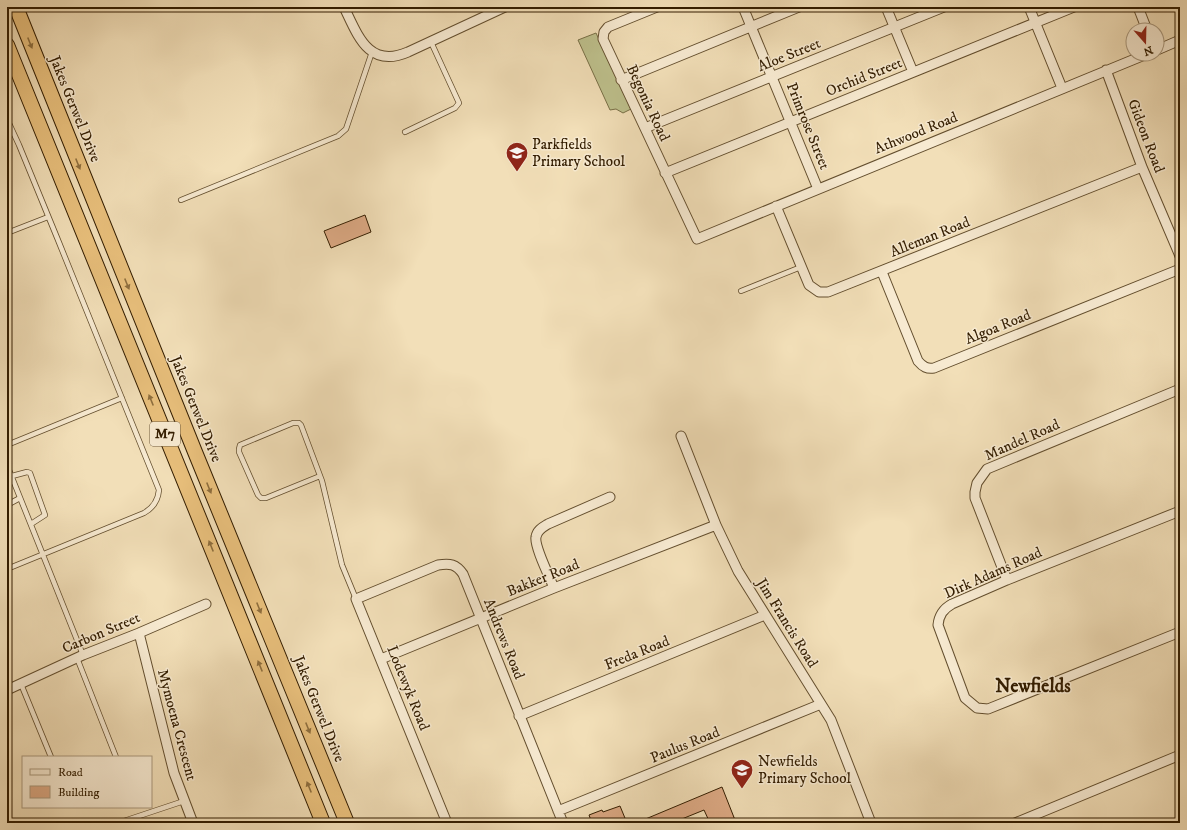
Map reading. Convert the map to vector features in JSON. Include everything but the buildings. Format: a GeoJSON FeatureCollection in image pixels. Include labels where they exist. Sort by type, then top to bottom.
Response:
{"type":"FeatureCollection","features":[{"type":"Feature","properties":{"kind":"highway","name":"Jakes Gerwel Drive"},"geometry":{"type":"LineString","coordinates":[[16,7],[180,417],[347,823]]}},
{"type":"Feature","properties":{"kind":"highway","name":"M7"},"geometry":{"type":"LineString","coordinates":[[7,45],[323,823]]}},
{"type":"Feature","properties":{"kind":"street"},"geometry":{"type":"LineString","coordinates":[[346,8],[363,44],[372,52],[384,57],[400,56],[505,7]]}},
{"type":"Feature","properties":{"kind":"street","name":"Begonia Road"},"geometry":{"type":"LineString","coordinates":[[657,7],[611,25],[604,32],[603,39],[697,239]]}},
{"type":"Feature","properties":{"kind":"street","name":"Primrose Street"},"geometry":{"type":"LineString","coordinates":[[743,7],[792,122],[818,189]]}},
{"type":"Feature","properties":{"kind":"street"},"geometry":{"type":"LineString","coordinates":[[621,80],[799,7]]}},
{"type":"Feature","properties":{"kind":"street"},"geometry":{"type":"LineString","coordinates":[[886,7],[913,72]]}},
{"type":"Feature","properties":{"kind":"street","name":"Aloe Street"},"geometry":{"type":"LineString","coordinates":[[645,128],[944,7]]}},
{"type":"Feature","properties":{"kind":"street"},"geometry":{"type":"LineString","coordinates":[[1028,7],[1062,88]]}},
{"type":"Feature","properties":{"kind":"street","name":"Orchid Street"},"geometry":{"type":"LineString","coordinates":[[665,173],[1074,7]]}},
{"type":"Feature","properties":{"kind":"street"},"geometry":{"type":"LineString","coordinates":[[1138,7],[1144,22]]}},
{"type":"Feature","properties":{"kind":"street"},"geometry":{"type":"LineString","coordinates":[[1165,47],[1180,40]]}},
{"type":"Feature","properties":{"kind":"street","name":"Athwood Road"},"geometry":{"type":"LineString","coordinates":[[697,239],[1126,62]]}},
{"type":"Feature","properties":{"kind":"street","name":"Gideon Road"},"geometry":{"type":"LineString","coordinates":[[1106,70],[1142,167],[1180,256]]}},
{"type":"Feature","properties":{"kind":"street","name":"Alleman Road"},"geometry":{"type":"LineString","coordinates":[[776,206],[809,285],[813,289],[823,293],[882,272],[1142,167]]}},
{"type":"Feature","properties":{"kind":"street","name":"Algoa Road"},"geometry":{"type":"LineString","coordinates":[[882,272],[918,361],[924,367],[929,369],[1180,269]]}},
{"type":"Feature","properties":{"kind":"street","name":"Mandel Road"},"geometry":{"type":"LineString","coordinates":[[1007,580],[975,498],[974,492],[977,483],[985,471],[1043,445],[1180,389]]}},
{"type":"Feature","properties":{"kind":"street","name":"Jim Francis Road"},"geometry":{"type":"LineString","coordinates":[[681,436],[716,525],[738,571],[831,720],[871,823]]}},
{"type":"Feature","properties":{"kind":"street"},"geometry":{"type":"LineString","coordinates":[[554,588],[536,542],[539,530],[548,524],[610,497]]}},
{"type":"Feature","properties":{"kind":"street","name":"Dirk Adams Road"},"geometry":{"type":"LineString","coordinates":[[1180,511],[1007,580],[952,604],[945,608],[940,615],[938,625],[965,698],[977,708],[988,709],[1180,632]]}},
{"type":"Feature","properties":{"kind":"street","name":"Bakker Road"},"geometry":{"type":"LineString","coordinates":[[381,659],[554,588],[716,525]]}},
{"type":"Feature","properties":{"kind":"street","name":"Andrews Road"},"geometry":{"type":"LineString","coordinates":[[356,599],[438,565],[454,565],[459,569],[563,823]]}},
{"type":"Feature","properties":{"kind":"street","name":"Lodewyk Road"},"geometry":{"type":"LineString","coordinates":[[356,599],[447,823]]}},
{"type":"Feature","properties":{"kind":"street","name":"Carbon Street"},"geometry":{"type":"LineString","coordinates":[[7,690],[80,656],[139,633],[206,604]]}},
{"type":"Feature","properties":{"kind":"street","name":"Freda Road"},"geometry":{"type":"LineString","coordinates":[[519,716],[765,615]]}},
{"type":"Feature","properties":{"kind":"street","name":"Mymoena Crescent"},"geometry":{"type":"LineString","coordinates":[[139,633],[174,773],[193,823]]}},
{"type":"Feature","properties":{"kind":"street","name":"Paulus Road"},"geometry":{"type":"LineString","coordinates":[[558,811],[821,704]]}},
{"type":"Feature","properties":{"kind":"street"},"geometry":{"type":"LineString","coordinates":[[1015,823],[1180,755]]}},
{"type":"Feature","properties":{"kind":"lane"},"geometry":{"type":"LineString","coordinates":[[405,132],[455,108],[459,103],[431,42]]}},
{"type":"Feature","properties":{"kind":"lane"},"geometry":{"type":"LineString","coordinates":[[181,200],[344,132],[372,52]]}},
{"type":"Feature","properties":{"kind":"lane"},"geometry":{"type":"LineString","coordinates":[[7,119],[8,125],[48,217],[122,398],[157,484],[158,490],[157,501],[150,510],[7,569]]}},
{"type":"Feature","properties":{"kind":"lane"},"geometry":{"type":"LineString","coordinates":[[7,233],[48,217]]}},
{"type":"Feature","properties":{"kind":"lane"},"geometry":{"type":"LineString","coordinates":[[741,291],[801,267]]}},
{"type":"Feature","properties":{"kind":"lane"},"geometry":{"type":"LineString","coordinates":[[7,446],[122,398]]}},
{"type":"Feature","properties":{"kind":"lane","name":"Lodewyk Road"},"geometry":{"type":"LineString","coordinates":[[320,476],[266,498],[261,498],[258,495],[239,452],[239,447],[240,445],[293,423],[299,423],[301,425],[320,476],[342,565],[356,599]]}},
{"type":"Feature","properties":{"kind":"lane"},"geometry":{"type":"LineString","coordinates":[[7,465],[43,554],[116,756]]}},
{"type":"Feature","properties":{"kind":"lane"},"geometry":{"type":"LineString","coordinates":[[12,476],[30,472],[45,516],[31,524]]}},
{"type":"Feature","properties":{"kind":"lane"},"geometry":{"type":"LineString","coordinates":[[7,505],[20,498]]}},
{"type":"Feature","properties":{"kind":"lane"},"geometry":{"type":"LineString","coordinates":[[21,684],[51,756]]}},
{"type":"Feature","properties":{"kind":"lane"},"geometry":{"type":"LineString","coordinates":[[118,823],[184,801]]}},
{"type":"Feature","properties":{"kind":"green space"},"geometry":{"type":"Polygon","coordinates":[[[596,33],[631,109],[623,113],[616,109],[610,110],[578,40],[596,33]]]}},
{"type":"Feature","properties":{"kind":"place","name":"Parkfields Primary School"},"geometry":{"type":"Point","coordinates":[517,172]}},
{"type":"Feature","properties":{"kind":"place","name":"Newfields Primary School"},"geometry":{"type":"Point","coordinates":[742,790]}},
{"type":"Feature","properties":{"kind":"district","name":"Newfields"},"geometry":{"type":"Point","coordinates":[1033,686]}}]}
